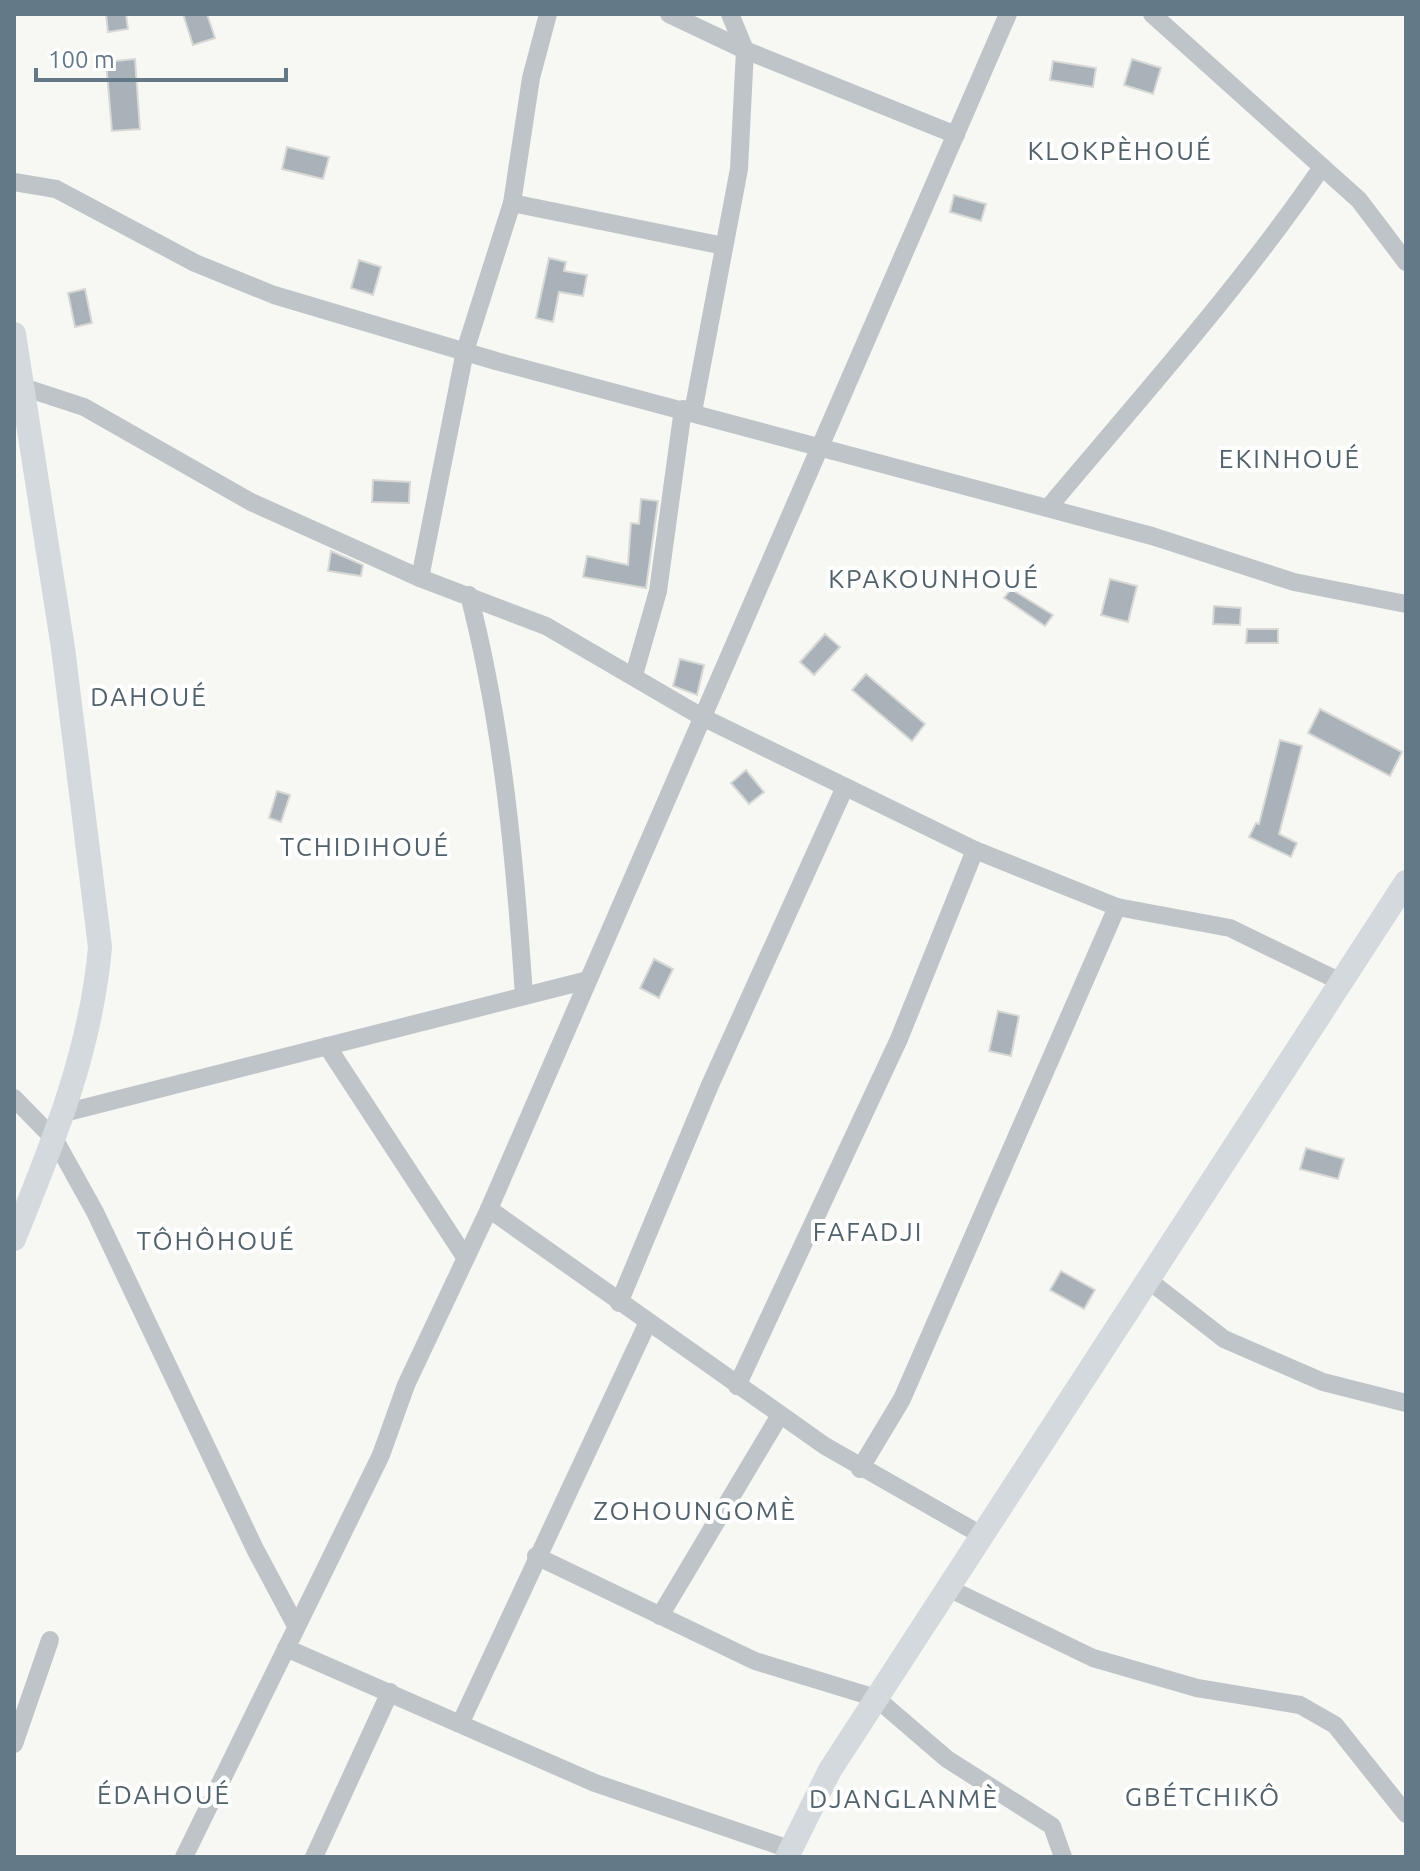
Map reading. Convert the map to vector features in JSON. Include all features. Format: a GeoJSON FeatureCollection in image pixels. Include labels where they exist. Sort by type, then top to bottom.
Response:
{"type":"FeatureCollection","features":[{"type":"Feature","properties":{"kind":"main road"},"geometry":{"type":"LineString","coordinates":[[14,334],[63,648],[100,947],[96,996],[64,1113],[14,1239]]}},
{"type":"Feature","properties":{"kind":"main road"},"geometry":{"type":"LineString","coordinates":[[788,1853],[830,1770],[1406,882]]}},
{"type":"Feature","properties":{"kind":"street"},"geometry":{"type":"LineString","coordinates":[[420,578],[465,351],[512,203],[531,78],[548,14]]}},
{"type":"Feature","properties":{"kind":"street"},"geometry":{"type":"LineString","coordinates":[[669,14],[745,50],[956,135]]}},
{"type":"Feature","properties":{"kind":"street"},"geometry":{"type":"LineString","coordinates":[[634,675],[658,591],[688,411],[739,169],[745,50],[730,14]]}},
{"type":"Feature","properties":{"kind":"street"},"geometry":{"type":"LineString","coordinates":[[184,1857],[295,1624],[381,1455],[406,1385],[489,1209],[1008,14]]}},
{"type":"Feature","properties":{"kind":"street"},"geometry":{"type":"LineString","coordinates":[[1152,14],[1359,200],[1406,262]]}},
{"type":"Feature","properties":{"kind":"street"},"geometry":{"type":"LineString","coordinates":[[1048,508],[1211,313],[1291,213],[1322,167]]}},
{"type":"Feature","properties":{"kind":"street"},"geometry":{"type":"LineString","coordinates":[[14,182],[29,182],[56,189],[195,263],[274,295],[821,449],[1152,536],[1294,582],[1406,604]]}},
{"type":"Feature","properties":{"kind":"street"},"geometry":{"type":"LineString","coordinates":[[512,203],[724,246]]}},
{"type":"Feature","properties":{"kind":"street"},"geometry":{"type":"LineString","coordinates":[[23,387],[84,407],[251,502],[420,578],[546,626],[702,717],[975,850],[1117,907],[1230,928],[1339,981]]}},
{"type":"Feature","properties":{"kind":"street"},"geometry":{"type":"LineString","coordinates":[[469,595],[484,655],[503,767],[513,844],[524,996]]}},
{"type":"Feature","properties":{"kind":"street"},"geometry":{"type":"LineString","coordinates":[[619,1303],[710,1085],[845,787]]}},
{"type":"Feature","properties":{"kind":"street"},"geometry":{"type":"LineString","coordinates":[[737,1386],[899,1039],[975,850]]}},
{"type":"Feature","properties":{"kind":"street"},"geometry":{"type":"LineString","coordinates":[[860,1469],[902,1399],[1117,907]]}},
{"type":"Feature","properties":{"kind":"street"},"geometry":{"type":"LineString","coordinates":[[64,1113],[588,980]]}},
{"type":"Feature","properties":{"kind":"street"},"geometry":{"type":"LineString","coordinates":[[327,1046],[465,1257]]}},
{"type":"Feature","properties":{"kind":"street"},"geometry":{"type":"LineString","coordinates":[[14,1098],[55,1140],[95,1212],[255,1549],[295,1624]]}},
{"type":"Feature","properties":{"kind":"street"},"geometry":{"type":"LineString","coordinates":[[489,1209],[737,1386],[860,1469],[983,1536]]}},
{"type":"Feature","properties":{"kind":"street"},"geometry":{"type":"LineString","coordinates":[[1147,1279],[1224,1339],[1323,1382],[1406,1403]]}},
{"type":"Feature","properties":{"kind":"street"},"geometry":{"type":"LineString","coordinates":[[461,1722],[648,1322]]}},
{"type":"Feature","properties":{"kind":"street"},"geometry":{"type":"LineString","coordinates":[[660,1616],[780,1415]]}},
{"type":"Feature","properties":{"kind":"street"},"geometry":{"type":"LineString","coordinates":[[536,1556],[755,1661],[876,1698],[947,1759],[1052,1826],[1063,1857]]}},
{"type":"Feature","properties":{"kind":"street"},"geometry":{"type":"LineString","coordinates":[[948,1588],[1093,1658],[1197,1688],[1300,1705],[1335,1725],[1406,1814]]}},
{"type":"Feature","properties":{"kind":"street"},"geometry":{"type":"LineString","coordinates":[[14,1744],[50,1640]]}},
{"type":"Feature","properties":{"kind":"street"},"geometry":{"type":"LineString","coordinates":[[286,1648],[595,1783],[788,1853]]}},
{"type":"Feature","properties":{"kind":"street"},"geometry":{"type":"LineString","coordinates":[[314,1857],[390,1692]]}},
{"type":"Feature","properties":{"kind":"building"},"geometry":{"type":"Polygon","coordinates":[[[106,14],[126,14],[128,29],[108,32],[106,14]]]}},
{"type":"Feature","properties":{"kind":"building"},"geometry":{"type":"Polygon","coordinates":[[[183,14],[207,14],[215,38],[193,45],[183,14]]]}},
{"type":"Feature","properties":{"kind":"building"},"geometry":{"type":"Polygon","coordinates":[[[135,59],[140,129],[112,131],[106,62],[135,59]]]}},
{"type":"Feature","properties":{"kind":"building"},"geometry":{"type":"Polygon","coordinates":[[[1132,59],[1161,68],[1153,94],[1124,85],[1132,59]]]}},
{"type":"Feature","properties":{"kind":"building"},"geometry":{"type":"Polygon","coordinates":[[[1053,61],[1096,68],[1093,87],[1050,80],[1053,61]]]}},
{"type":"Feature","properties":{"kind":"building"},"geometry":{"type":"Polygon","coordinates":[[[287,147],[329,157],[323,179],[282,169],[287,147]]]}},
{"type":"Feature","properties":{"kind":"building"},"geometry":{"type":"Polygon","coordinates":[[[954,195],[986,204],[981,221],[950,212],[954,195]]]}},
{"type":"Feature","properties":{"kind":"building"},"geometry":{"type":"Polygon","coordinates":[[[549,258],[566,262],[564,271],[587,275],[583,296],[559,292],[553,322],[536,318],[549,258]]]}},
{"type":"Feature","properties":{"kind":"building"},"geometry":{"type":"Polygon","coordinates":[[[359,260],[381,267],[373,295],[351,288],[359,260]]]}},
{"type":"Feature","properties":{"kind":"building"},"geometry":{"type":"Polygon","coordinates":[[[85,289],[92,323],[75,327],[68,293],[85,289]]]}},
{"type":"Feature","properties":{"kind":"building"},"geometry":{"type":"Polygon","coordinates":[[[373,480],[410,482],[409,503],[372,502],[373,480]]]}},
{"type":"Feature","properties":{"kind":"building"},"geometry":{"type":"Polygon","coordinates":[[[641,499],[658,501],[646,588],[583,577],[587,556],[628,565],[631,523],[639,524],[641,499]]]}},
{"type":"Feature","properties":{"kind":"building"},"geometry":{"type":"Polygon","coordinates":[[[331,551],[363,565],[361,576],[328,571],[331,551]]]}},
{"type":"Feature","properties":{"kind":"building"},"geometry":{"type":"Polygon","coordinates":[[[1110,579],[1137,586],[1128,622],[1101,615],[1110,579]]]}},
{"type":"Feature","properties":{"kind":"building"},"geometry":{"type":"Polygon","coordinates":[[[1011,589],[1053,615],[1045,626],[1004,598],[1011,589]]]}},
{"type":"Feature","properties":{"kind":"building"},"geometry":{"type":"Polygon","coordinates":[[[1214,606],[1241,608],[1240,625],[1213,624],[1214,606]]]}},
{"type":"Feature","properties":{"kind":"building"},"geometry":{"type":"Polygon","coordinates":[[[1247,629],[1278,629],[1278,643],[1246,643],[1247,629]]]}},
{"type":"Feature","properties":{"kind":"building"},"geometry":{"type":"Polygon","coordinates":[[[825,634],[840,647],[814,675],[800,662],[825,634]]]}},
{"type":"Feature","properties":{"kind":"building"},"geometry":{"type":"Polygon","coordinates":[[[680,659],[704,665],[697,695],[673,686],[680,659]]]}},
{"type":"Feature","properties":{"kind":"building"},"geometry":{"type":"Polygon","coordinates":[[[866,674],[925,724],[912,741],[852,690],[866,674]]]}},
{"type":"Feature","properties":{"kind":"building"},"geometry":{"type":"Polygon","coordinates":[[[1320,709],[1402,752],[1390,776],[1308,733],[1320,709]]]}},
{"type":"Feature","properties":{"kind":"building"},"geometry":{"type":"Polygon","coordinates":[[[1280,740],[1302,746],[1279,834],[1297,843],[1291,857],[1249,837],[1256,823],[1259,824],[1280,740]]]}},
{"type":"Feature","properties":{"kind":"building"},"geometry":{"type":"Polygon","coordinates":[[[746,770],[764,792],[749,804],[731,783],[746,770]]]}},
{"type":"Feature","properties":{"kind":"building"},"geometry":{"type":"Polygon","coordinates":[[[277,791],[290,795],[281,822],[269,818],[277,791]]]}},
{"type":"Feature","properties":{"kind":"building"},"geometry":{"type":"Polygon","coordinates":[[[654,959],[673,969],[659,998],[640,988],[654,959]]]}},
{"type":"Feature","properties":{"kind":"building"},"geometry":{"type":"Polygon","coordinates":[[[998,1011],[1019,1016],[1011,1056],[989,1051],[998,1011]]]}},
{"type":"Feature","properties":{"kind":"building"},"geometry":{"type":"Polygon","coordinates":[[[1306,1148],[1344,1159],[1338,1179],[1300,1169],[1306,1148]]]}},
{"type":"Feature","properties":{"kind":"building"},"geometry":{"type":"Polygon","coordinates":[[[1061,1271],[1095,1290],[1084,1309],[1050,1290],[1061,1271]]]}},
{"type":"Feature","properties":{"kind":"district","name":"KLOKPÈHOUÉ"},"geometry":{"type":"Point","coordinates":[1120,150]}},
{"type":"Feature","properties":{"kind":"district","name":"EKINHOUÉ"},"geometry":{"type":"Point","coordinates":[1290,458]}},
{"type":"Feature","properties":{"kind":"district","name":"KPAKOUNHOUÉ"},"geometry":{"type":"Point","coordinates":[934,578]}},
{"type":"Feature","properties":{"kind":"district","name":"DAHOUÉ"},"geometry":{"type":"Point","coordinates":[149,696]}},
{"type":"Feature","properties":{"kind":"district","name":"TCHIDIHOUÉ"},"geometry":{"type":"Point","coordinates":[365,846]}},
{"type":"Feature","properties":{"kind":"district","name":"FAFADJI"},"geometry":{"type":"Point","coordinates":[868,1231]}},
{"type":"Feature","properties":{"kind":"district","name":"TÔHÔHOUÉ"},"geometry":{"type":"Point","coordinates":[216,1240]}},
{"type":"Feature","properties":{"kind":"district","name":"ZOHOUNGOMÈ"},"geometry":{"type":"Point","coordinates":[695,1510]}},
{"type":"Feature","properties":{"kind":"district","name":"ÉDAHOUÉ"},"geometry":{"type":"Point","coordinates":[164,1794]}},
{"type":"Feature","properties":{"kind":"district","name":"GBÉTCHIKÔ"},"geometry":{"type":"Point","coordinates":[1203,1796]}},
{"type":"Feature","properties":{"kind":"district","name":"DJANGLANMÈ"},"geometry":{"type":"Point","coordinates":[904,1798]}}]}
